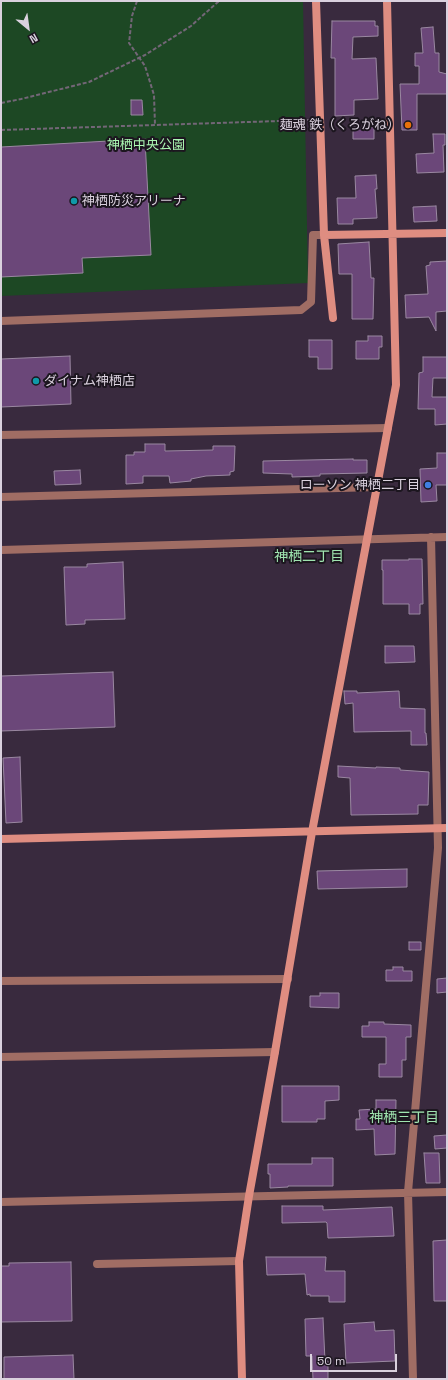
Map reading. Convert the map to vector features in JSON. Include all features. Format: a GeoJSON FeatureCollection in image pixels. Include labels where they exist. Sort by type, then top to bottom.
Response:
{"type":"FeatureCollection","features":[{"type":"Feature","properties":{"kind":"street"},"geometry":{"type":"LineString","coordinates":[[316,1],[324,235],[333,318]]}},
{"type":"Feature","properties":{"kind":"street"},"geometry":{"type":"LineString","coordinates":[[242,1379],[239,1261],[249,1196],[288,979],[312,832],[396,385],[387,1]]}},
{"type":"Feature","properties":{"kind":"street"},"geometry":{"type":"LineString","coordinates":[[1,321],[300,310],[311,302],[314,235],[447,233]]}},
{"type":"Feature","properties":{"kind":"street"},"geometry":{"type":"LineString","coordinates":[[1,435],[388,428]]}},
{"type":"Feature","properties":{"kind":"street"},"geometry":{"type":"LineString","coordinates":[[1,497],[376,487]]}},
{"type":"Feature","properties":{"kind":"street"},"geometry":{"type":"LineString","coordinates":[[413,1379],[408,1192],[438,848],[431,537]]}},
{"type":"Feature","properties":{"kind":"street"},"geometry":{"type":"LineString","coordinates":[[1,550],[447,537]]}},
{"type":"Feature","properties":{"kind":"street"},"geometry":{"type":"LineString","coordinates":[[1,839],[447,828]]}},
{"type":"Feature","properties":{"kind":"street"},"geometry":{"type":"LineString","coordinates":[[1,981],[288,979]]}},
{"type":"Feature","properties":{"kind":"street"},"geometry":{"type":"LineString","coordinates":[[1,1057],[275,1052]]}},
{"type":"Feature","properties":{"kind":"street"},"geometry":{"type":"LineString","coordinates":[[1,1202],[447,1192]]}},
{"type":"Feature","properties":{"kind":"street"},"geometry":{"type":"LineString","coordinates":[[97,1264],[239,1261]]}},
{"type":"Feature","properties":{"kind":"path"},"geometry":{"type":"LineString","coordinates":[[137,1],[132,16],[129,43],[145,66],[154,96],[155,125]]}},
{"type":"Feature","properties":{"kind":"path"},"geometry":{"type":"LineString","coordinates":[[1,103],[89,82],[139,58],[190,26],[218,1]]}},
{"type":"Feature","properties":{"kind":"path"},"geometry":{"type":"LineString","coordinates":[[1,130],[310,120]]}},
{"type":"Feature","properties":{"kind":"green space","name":"神栖中央公園"},"geometry":{"type":"Polygon","coordinates":[[[1,1],[303,1],[308,283],[1,296],[1,1]]]}},
{"type":"Feature","properties":{"kind":"building"},"geometry":{"type":"Polygon","coordinates":[[[332,21],[375,21],[375,26],[378,26],[378,36],[353,37],[352,59],[376,58],[378,99],[354,100],[354,115],[335,116],[335,58],[331,58],[332,21]]]}},
{"type":"Feature","properties":{"kind":"building"},"geometry":{"type":"Polygon","coordinates":[[[433,27],[435,53],[439,53],[439,72],[447,74],[447,94],[417,94],[417,130],[402,130],[400,84],[419,84],[419,66],[415,66],[415,53],[423,53],[421,28],[433,27]]]}},
{"type":"Feature","properties":{"kind":"building"},"geometry":{"type":"Polygon","coordinates":[[[131,100],[142,100],[143,115],[131,115],[131,100]]]}},
{"type":"Feature","properties":{"kind":"building"},"geometry":{"type":"Polygon","coordinates":[[[353,127],[374,127],[374,139],[353,139],[353,127]]]}},
{"type":"Feature","properties":{"kind":"building"},"geometry":{"type":"Polygon","coordinates":[[[433,134],[445,134],[445,145],[443,145],[444,172],[417,173],[416,154],[434,153],[433,134]]]}},
{"type":"Feature","properties":{"kind":"building","name":"神栖防災アリーナ"},"geometry":{"type":"Polygon","coordinates":[[[145,139],[151,255],[82,258],[83,273],[1,277],[1,147],[145,139]]]}},
{"type":"Feature","properties":{"kind":"building"},"geometry":{"type":"Polygon","coordinates":[[[376,175],[377,189],[375,189],[377,218],[353,219],[353,224],[338,224],[337,198],[356,198],[355,176],[376,175]]]}},
{"type":"Feature","properties":{"kind":"building"},"geometry":{"type":"Polygon","coordinates":[[[436,206],[437,221],[414,222],[413,207],[436,206]]]}},
{"type":"Feature","properties":{"kind":"building"},"geometry":{"type":"Polygon","coordinates":[[[369,242],[371,278],[374,278],[373,319],[352,319],[352,274],[339,274],[338,244],[369,242]]]}},
{"type":"Feature","properties":{"kind":"building"},"geometry":{"type":"Polygon","coordinates":[[[447,261],[447,311],[436,312],[436,331],[429,317],[406,318],[405,295],[428,294],[426,266],[430,265],[430,262],[447,261]]]}},
{"type":"Feature","properties":{"kind":"building"},"geometry":{"type":"Polygon","coordinates":[[[368,336],[382,336],[382,347],[379,347],[379,359],[356,359],[356,341],[368,341],[368,336]]]}},
{"type":"Feature","properties":{"kind":"building"},"geometry":{"type":"Polygon","coordinates":[[[309,340],[332,340],[332,369],[318,369],[318,357],[309,357],[309,340]]]}},
{"type":"Feature","properties":{"kind":"building","name":"ダイナム神栖店"},"geometry":{"type":"Polygon","coordinates":[[[70,356],[71,404],[1,407],[1,359],[70,356]]]}},
{"type":"Feature","properties":{"kind":"building"},"geometry":{"type":"Polygon","coordinates":[[[423,357],[447,357],[447,378],[433,378],[432,397],[447,397],[447,424],[435,425],[435,409],[418,409],[419,373],[423,372],[423,357]]]}},
{"type":"Feature","properties":{"kind":"building"},"geometry":{"type":"Polygon","coordinates":[[[145,444],[165,444],[165,451],[213,450],[213,446],[235,446],[234,471],[230,472],[230,475],[206,476],[191,479],[191,481],[170,483],[169,476],[143,476],[143,483],[126,484],[126,455],[134,455],[134,452],[145,452],[145,444]]]}},
{"type":"Feature","properties":{"kind":"building"},"geometry":{"type":"Polygon","coordinates":[[[437,453],[447,453],[447,485],[436,485],[437,501],[421,502],[420,469],[437,468],[437,453]]]}},
{"type":"Feature","properties":{"kind":"building"},"geometry":{"type":"Polygon","coordinates":[[[367,460],[367,473],[320,474],[320,476],[292,477],[292,474],[263,473],[263,461],[367,460]]]}},
{"type":"Feature","properties":{"kind":"building"},"geometry":{"type":"Polygon","coordinates":[[[80,470],[81,484],[55,485],[54,471],[80,470]]]}},
{"type":"Feature","properties":{"kind":"building"},"geometry":{"type":"Polygon","coordinates":[[[422,559],[423,604],[420,604],[420,614],[409,614],[409,604],[383,604],[382,560],[422,559]]]}},
{"type":"Feature","properties":{"kind":"building"},"geometry":{"type":"Polygon","coordinates":[[[123,562],[125,619],[85,620],[85,624],[66,625],[64,567],[87,567],[87,564],[123,562]]]}},
{"type":"Feature","properties":{"kind":"building"},"geometry":{"type":"Polygon","coordinates":[[[385,646],[414,646],[415,662],[385,663],[385,646]]]}},
{"type":"Feature","properties":{"kind":"building"},"geometry":{"type":"Polygon","coordinates":[[[113,672],[115,727],[1,731],[1,676],[113,672]]]}},
{"type":"Feature","properties":{"kind":"building"},"geometry":{"type":"Polygon","coordinates":[[[344,691],[357,691],[357,693],[399,691],[400,708],[425,709],[425,733],[427,745],[411,745],[411,731],[354,732],[353,703],[345,704],[344,691]]]}},
{"type":"Feature","properties":{"kind":"building"},"geometry":{"type":"Polygon","coordinates":[[[20,757],[22,822],[6,823],[3,758],[20,757]]]}},
{"type":"Feature","properties":{"kind":"building"},"geometry":{"type":"Polygon","coordinates":[[[338,766],[400,768],[400,770],[429,772],[428,805],[418,805],[418,814],[351,815],[350,778],[338,777],[338,766]]]}},
{"type":"Feature","properties":{"kind":"building"},"geometry":{"type":"Polygon","coordinates":[[[407,869],[407,887],[318,889],[317,871],[407,869]]]}},
{"type":"Feature","properties":{"kind":"building"},"geometry":{"type":"Polygon","coordinates":[[[409,942],[421,942],[421,950],[409,950],[409,942]]]}},
{"type":"Feature","properties":{"kind":"building"},"geometry":{"type":"Polygon","coordinates":[[[393,967],[403,967],[403,971],[412,971],[412,981],[386,981],[386,970],[393,970],[393,967]]]}},
{"type":"Feature","properties":{"kind":"building"},"geometry":{"type":"Polygon","coordinates":[[[447,978],[447,992],[437,993],[437,979],[447,978]]]}},
{"type":"Feature","properties":{"kind":"building"},"geometry":{"type":"Polygon","coordinates":[[[320,993],[339,993],[339,1008],[310,1007],[310,996],[320,996],[320,993]]]}},
{"type":"Feature","properties":{"kind":"building"},"geometry":{"type":"Polygon","coordinates":[[[369,1022],[411,1025],[411,1037],[406,1037],[406,1060],[402,1060],[402,1077],[379,1077],[379,1064],[386,1064],[386,1037],[362,1037],[362,1026],[369,1026],[369,1022]]]}},
{"type":"Feature","properties":{"kind":"building"},"geometry":{"type":"Polygon","coordinates":[[[282,1086],[339,1086],[339,1100],[325,1101],[325,1119],[317,1119],[317,1122],[282,1122],[282,1086]]]}},
{"type":"Feature","properties":{"kind":"building"},"geometry":{"type":"Polygon","coordinates":[[[376,1100],[396,1100],[395,1154],[375,1155],[374,1129],[356,1130],[356,1119],[360,1119],[359,1110],[376,1109],[376,1100]]]}},
{"type":"Feature","properties":{"kind":"building"},"geometry":{"type":"Polygon","coordinates":[[[447,1135],[447,1148],[435,1149],[434,1136],[447,1135]]]}},
{"type":"Feature","properties":{"kind":"building"},"geometry":{"type":"Polygon","coordinates":[[[424,1153],[439,1153],[440,1183],[426,1183],[424,1153]]]}},
{"type":"Feature","properties":{"kind":"building"},"geometry":{"type":"Polygon","coordinates":[[[312,1158],[333,1158],[333,1186],[288,1186],[270,1188],[268,1164],[312,1164],[312,1158]]]}},
{"type":"Feature","properties":{"kind":"building"},"geometry":{"type":"Polygon","coordinates":[[[282,1206],[323,1206],[323,1210],[392,1207],[394,1236],[328,1238],[326,1222],[282,1223],[282,1206]]]}},
{"type":"Feature","properties":{"kind":"building"},"geometry":{"type":"Polygon","coordinates":[[[447,1240],[447,1301],[434,1301],[433,1241],[447,1240]]]}},
{"type":"Feature","properties":{"kind":"building"},"geometry":{"type":"Polygon","coordinates":[[[266,1257],[326,1257],[325,1271],[345,1271],[345,1302],[329,1302],[329,1296],[307,1295],[305,1274],[267,1275],[266,1257]]]}},
{"type":"Feature","properties":{"kind":"building"},"geometry":{"type":"Polygon","coordinates":[[[71,1262],[72,1321],[1,1322],[1,1266],[9,1266],[9,1263],[71,1262]]]}},
{"type":"Feature","properties":{"kind":"building"},"geometry":{"type":"Polygon","coordinates":[[[323,1318],[325,1361],[328,1361],[328,1379],[313,1379],[312,1356],[306,1356],[305,1319],[323,1318]]]}},
{"type":"Feature","properties":{"kind":"building"},"geometry":{"type":"Polygon","coordinates":[[[374,1322],[375,1331],[394,1330],[395,1361],[346,1363],[344,1324],[374,1322]]]}},
{"type":"Feature","properties":{"kind":"building"},"geometry":{"type":"Polygon","coordinates":[[[73,1355],[74,1379],[4,1379],[4,1357],[73,1355]]]}},
{"type":"Feature","properties":{"kind":"place","name":"麺魂 鉄（くろがね）"},"geometry":{"type":"Point","coordinates":[408,125]}},
{"type":"Feature","properties":{"kind":"place","name":"神栖防災アリーナ"},"geometry":{"type":"Point","coordinates":[74,201]}},
{"type":"Feature","properties":{"kind":"place","name":"ダイナム神栖店"},"geometry":{"type":"Point","coordinates":[36,381]}},
{"type":"Feature","properties":{"kind":"place","name":"ローソン 神栖二丁目"},"geometry":{"type":"Point","coordinates":[428,485]}},
{"type":"Feature","properties":{"kind":"district","name":"神栖二丁目"},"geometry":{"type":"Point","coordinates":[309,557]}},
{"type":"Feature","properties":{"kind":"district","name":"神栖三丁目"},"geometry":{"type":"Point","coordinates":[404,1118]}}]}
